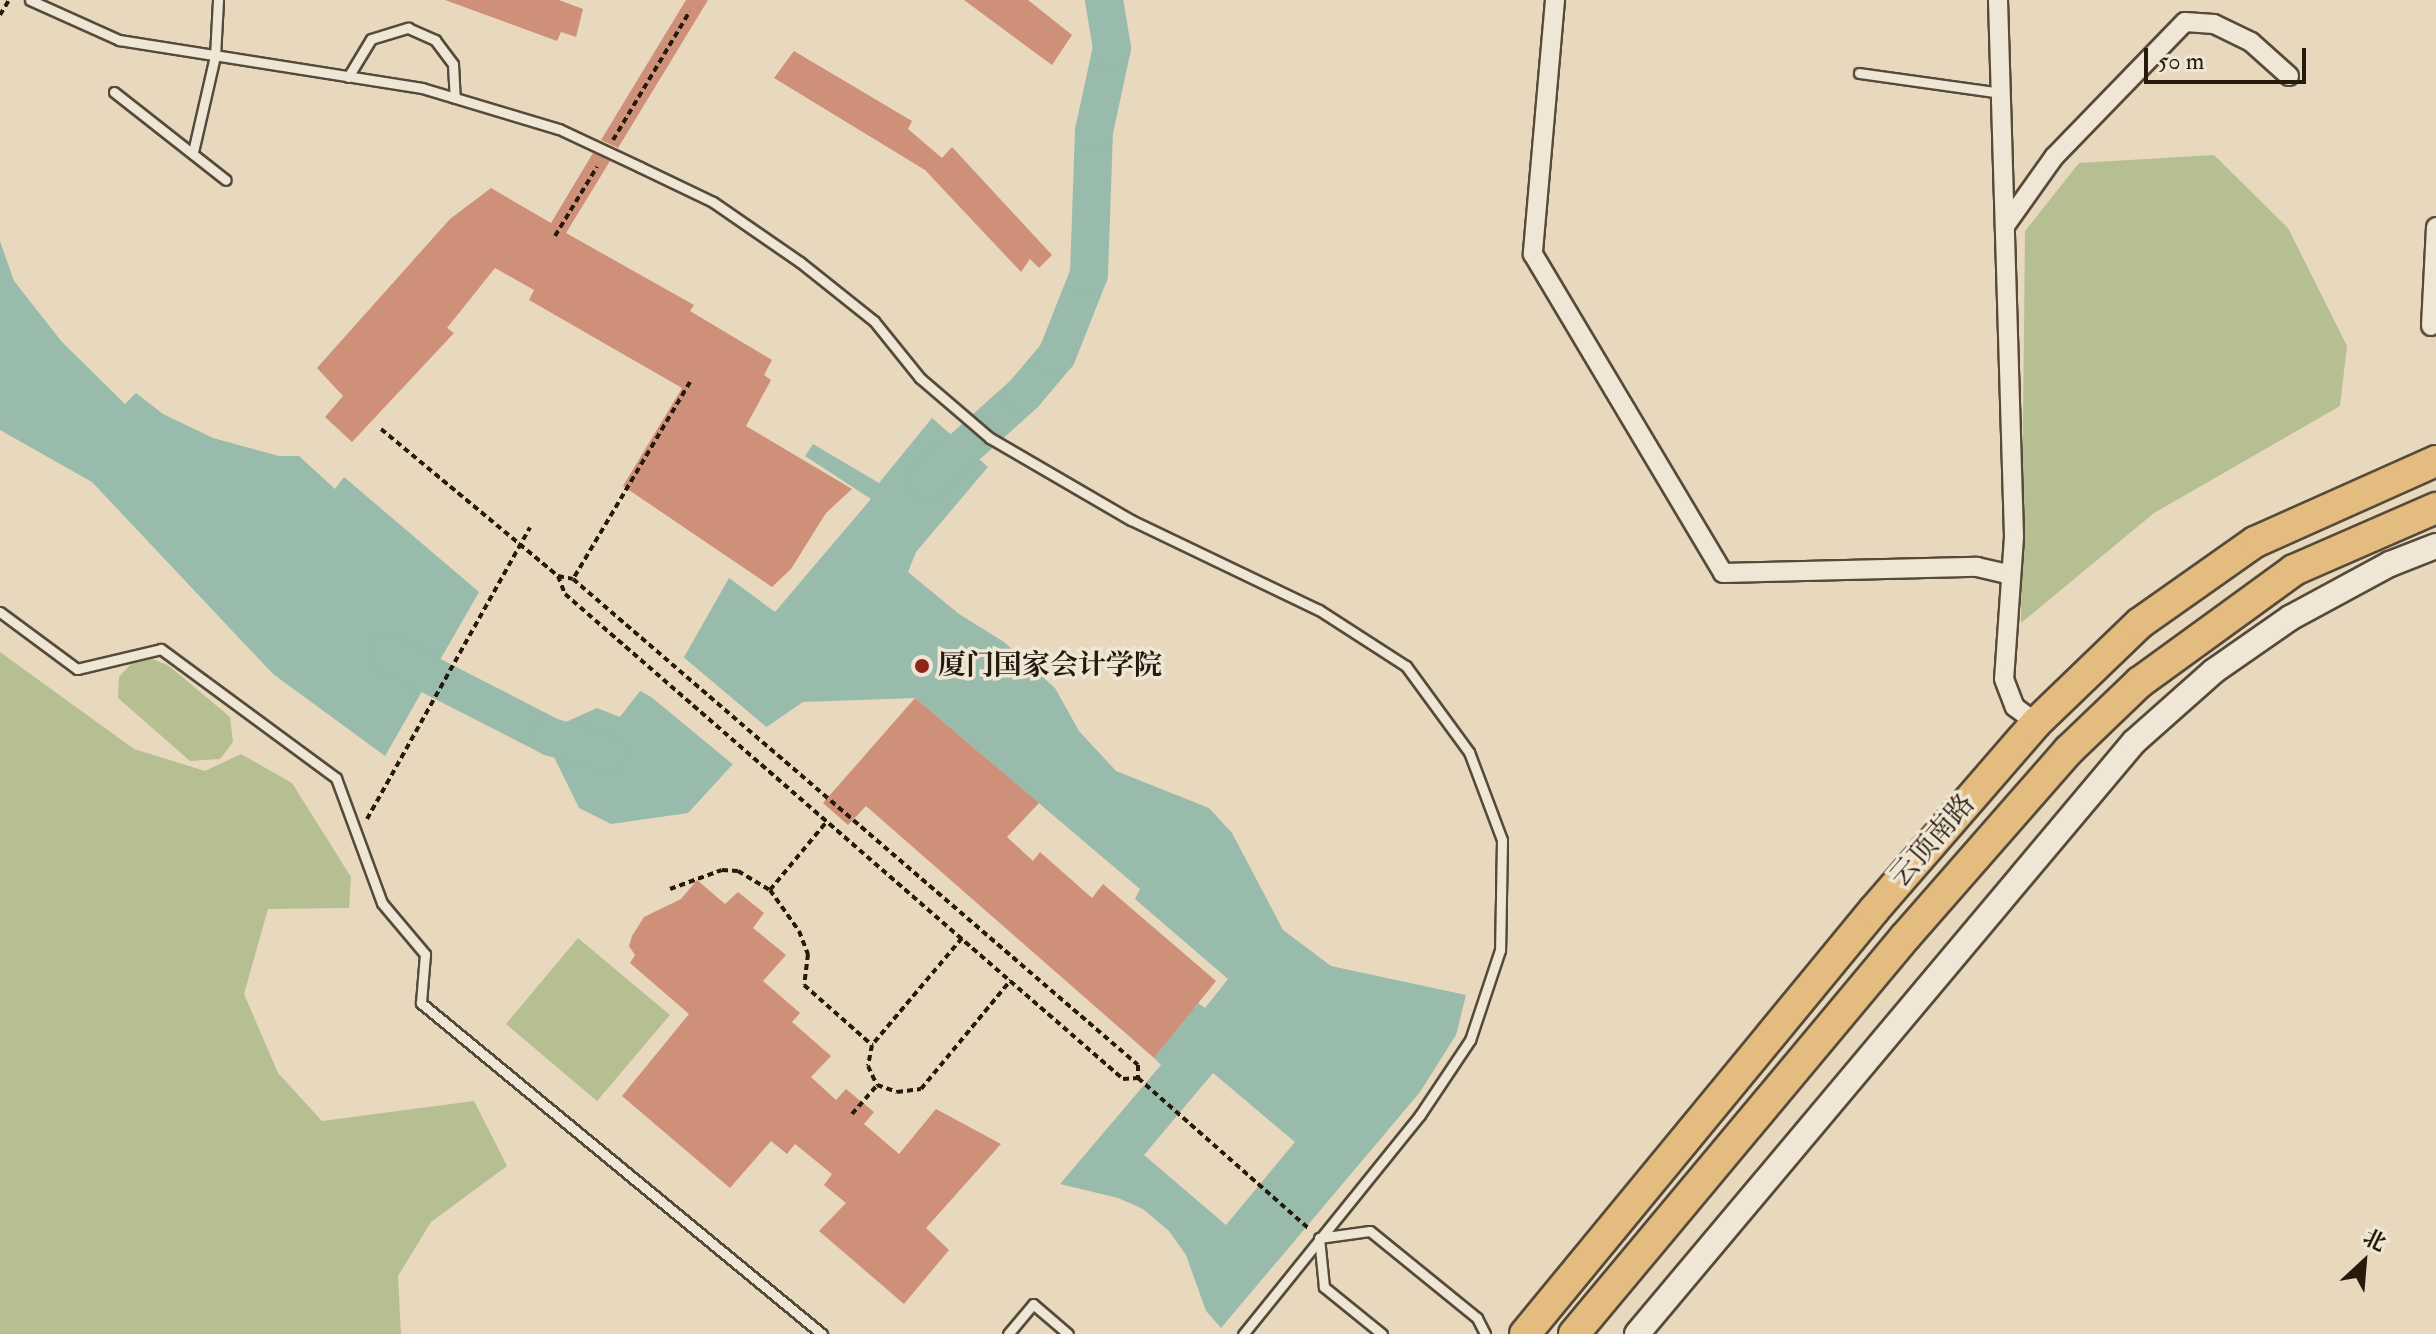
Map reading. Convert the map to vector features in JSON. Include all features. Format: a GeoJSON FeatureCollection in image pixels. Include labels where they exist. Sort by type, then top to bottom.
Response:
{"type":"FeatureCollection","features":[{"type":"Feature","properties":{"kind":"main road","name":"云顶南路"},"geometry":{"type":"LineString","coordinates":[[1525,1334],[1874,910],[2036,723],[2140,623],[2255,542],[2436,461]]}},
{"type":"Feature","properties":{"kind":"main road","name":"云顶南路"},"geometry":{"type":"LineString","coordinates":[[1574,1334],[1906,936],[2069,750],[2140,682],[2294,570],[2436,508]]}},
{"type":"Feature","properties":{"kind":"main road"},"geometry":{"type":"LineString","coordinates":[[1874,910],[1906,936]]}},
{"type":"Feature","properties":{"kind":"street"},"geometry":{"type":"LineString","coordinates":[[1555,0],[1533,254],[1723,573],[1977,567],[2011,575]]}},
{"type":"Feature","properties":{"kind":"street"},"geometry":{"type":"LineString","coordinates":[[1998,0],[2011,575],[2004,679],[2015,707],[2036,723]]}},
{"type":"Feature","properties":{"kind":"street"},"geometry":{"type":"LineString","coordinates":[[2005,226],[2054,157],[2185,22],[2214,24],[2251,42],[2289,76]]}},
{"type":"Feature","properties":{"kind":"street"},"geometry":{"type":"LineString","coordinates":[[2431,326],[2436,227]]}},
{"type":"Feature","properties":{"kind":"street"},"geometry":{"type":"LineString","coordinates":[[1637,1334],[2134,742],[2214,671],[2290,618],[2390,564],[2436,546]]}},
{"type":"Feature","properties":{"kind":"lane"},"geometry":{"type":"LineString","coordinates":[[30,0],[119,40],[348,77],[455,98],[559,129],[713,202],[874,321],[920,378],[990,438],[1131,520],[1319,610],[1406,666],[1469,752],[1502,840],[1500,950],[1470,1040],[1420,1115],[1243,1334]]}},
{"type":"Feature","properties":{"kind":"lane"},"geometry":{"type":"LineString","coordinates":[[193,152],[215,56],[218,0]]}},
{"type":"Feature","properties":{"kind":"lane"},"geometry":{"type":"LineString","coordinates":[[348,77],[371,39],[408,28],[435,40],[453,64],[455,98]]}},
{"type":"Feature","properties":{"kind":"lane"},"geometry":{"type":"LineString","coordinates":[[1859,73],[2001,93]]}},
{"type":"Feature","properties":{"kind":"lane"},"geometry":{"type":"LineString","coordinates":[[114,92],[226,180]]}},
{"type":"Feature","properties":{"kind":"lane"},"geometry":{"type":"LineString","coordinates":[[0,612],[77,669],[97,668],[144,650],[161,649],[336,778],[382,903],[425,954],[421,1003],[822,1334]]}},
{"type":"Feature","properties":{"kind":"lane"},"geometry":{"type":"LineString","coordinates":[[1319,1238],[1370,1231],[1477,1318],[1485,1334]]}},
{"type":"Feature","properties":{"kind":"lane"},"geometry":{"type":"LineString","coordinates":[[1319,1238],[1324,1287],[1382,1334]]}},
{"type":"Feature","properties":{"kind":"lane"},"geometry":{"type":"LineString","coordinates":[[1008,1334],[1033,1304],[1068,1334]]}},
{"type":"Feature","properties":{"kind":"path"},"geometry":{"type":"LineString","coordinates":[[0,15],[9,0]]}},
{"type":"Feature","properties":{"kind":"path"},"geometry":{"type":"LineString","coordinates":[[612,142],[690,11]]}},
{"type":"Feature","properties":{"kind":"path"},"geometry":{"type":"LineString","coordinates":[[555,236],[597,167]]}},
{"type":"Feature","properties":{"kind":"path"},"geometry":{"type":"LineString","coordinates":[[573,579],[690,382]]}},
{"type":"Feature","properties":{"kind":"path"},"geometry":{"type":"LineString","coordinates":[[381,429],[558,576],[573,579],[1138,1065],[1138,1078]]}},
{"type":"Feature","properties":{"kind":"path"},"geometry":{"type":"LineString","coordinates":[[359,835],[530,527]]}},
{"type":"Feature","properties":{"kind":"path"},"geometry":{"type":"LineString","coordinates":[[558,576],[565,594],[1123,1079],[1138,1078],[1319,1238]]}},
{"type":"Feature","properties":{"kind":"path"},"geometry":{"type":"LineString","coordinates":[[770,890],[828,820]]}},
{"type":"Feature","properties":{"kind":"path"},"geometry":{"type":"LineString","coordinates":[[670,889],[722,870],[738,871],[770,890],[799,931],[808,954],[804,985],[872,1045]]}},
{"type":"Feature","properties":{"kind":"path"},"geometry":{"type":"LineString","coordinates":[[962,938],[872,1045],[868,1066],[877,1085],[897,1092],[921,1089],[1011,980]]}},
{"type":"Feature","properties":{"kind":"path"},"geometry":{"type":"LineString","coordinates":[[852,1114],[877,1085]]}},
{"type":"Feature","properties":{"kind":"shaded area"},"geometry":{"type":"Polygon","coordinates":[[[2214,155],[2288,228],[2347,346],[2340,406],[2154,513],[2021,623],[2025,231],[2079,163],[2214,155]]]}},
{"type":"Feature","properties":{"kind":"shaded area"},"geometry":{"type":"Polygon","coordinates":[[[0,241],[14,281],[62,342],[125,404],[136,393],[163,414],[213,438],[279,456],[299,456],[335,489],[344,477],[479,592],[385,756],[273,674],[92,482],[0,430],[0,241]]]}},
{"type":"Feature","properties":{"kind":"shaded area"},"geometry":{"type":"Polygon","coordinates":[[[932,418],[988,467],[916,552],[908,572],[959,614],[1004,642],[1055,688],[1079,731],[1116,771],[1209,808],[1232,833],[1283,930],[1331,966],[1466,995],[1456,1035],[1420,1092],[1221,1328],[1206,1311],[1186,1255],[1169,1231],[1143,1209],[1118,1198],[1060,1184],[1161,1065],[1154,1058],[1198,1003],[1205,1008],[1228,979],[1135,899],[1140,889],[915,698],[803,702],[768,726],[688,813],[611,824],[579,808],[555,759],[559,725],[597,708],[620,717],[640,691],[659,701],[729,578],[775,612],[871,499],[805,456],[813,444],[879,483],[932,418]],[[1213,1073],[1144,1155],[1226,1225],[1295,1142],[1213,1073]]]}},
{"type":"Feature","properties":{"kind":"shaded area"},"geometry":{"type":"Polygon","coordinates":[[[0,652],[134,749],[205,771],[241,754],[292,783],[351,877],[349,908],[268,909],[244,994],[278,1073],[322,1121],[474,1101],[507,1166],[431,1222],[398,1276],[401,1334],[0,1334],[0,652]]]}},
{"type":"Feature","properties":{"kind":"shaded area"},"geometry":{"type":"Polygon","coordinates":[[[152,659],[168,665],[230,717],[233,742],[220,759],[190,761],[118,698],[119,677],[131,664],[152,659]]]}},
{"type":"Feature","properties":{"kind":"shaded area"},"geometry":{"type":"Polygon","coordinates":[[[578,938],[670,1015],[597,1101],[506,1024],[578,938]]]}},
{"type":"Feature","properties":{"kind":"pier"},"geometry":{"type":"Polygon","coordinates":[[[681,655],[770,730],[736,767],[639,687],[658,696],[681,655]]]}},
{"type":"Feature","properties":{"kind":"building"},"geometry":{"type":"Polygon","coordinates":[[[445,0],[559,0],[583,9],[576,37],[561,32],[557,41],[445,0]]]}},
{"type":"Feature","properties":{"kind":"building"},"geometry":{"type":"Polygon","coordinates":[[[686,0],[708,0],[618,148],[601,140],[686,0]]]}},
{"type":"Feature","properties":{"kind":"building"},"geometry":{"type":"Polygon","coordinates":[[[964,0],[1028,0],[1072,35],[1052,65],[964,0]]]}},
{"type":"Feature","properties":{"kind":"building"},"geometry":{"type":"Polygon","coordinates":[[[794,51],[912,121],[908,129],[942,158],[952,147],[1052,255],[1039,268],[1030,259],[1021,272],[925,170],[774,78],[794,51]]]}},
{"type":"Feature","properties":{"kind":"building"},"geometry":{"type":"Polygon","coordinates":[[[593,153],[610,161],[566,233],[694,305],[690,311],[772,360],[764,375],[771,380],[746,426],[852,489],[826,513],[791,569],[772,587],[623,486],[682,388],[529,300],[534,290],[495,268],[447,328],[454,333],[352,442],[325,417],[343,396],[317,368],[450,219],[491,188],[551,223],[593,153]]]}},
{"type":"Feature","properties":{"kind":"building"},"geometry":{"type":"Polygon","coordinates":[[[915,698],[1039,803],[1007,837],[1033,861],[1040,852],[1092,898],[1103,884],[1216,981],[1154,1058],[866,806],[848,825],[823,803],[915,698]]]}},
{"type":"Feature","properties":{"kind":"building"},"geometry":{"type":"Polygon","coordinates":[[[697,880],[725,904],[738,892],[764,913],[753,928],[786,955],[763,981],[800,1013],[792,1022],[831,1056],[811,1077],[836,1100],[846,1089],[874,1112],[864,1124],[899,1154],[936,1109],[1001,1144],[926,1228],[949,1250],[904,1304],[819,1231],[846,1203],[824,1185],[832,1174],[795,1144],[787,1154],[771,1141],[730,1188],[622,1096],[689,1014],[630,963],[635,955],[629,946],[632,936],[644,917],[681,899],[697,880]]]}},
{"type":"Feature","properties":{"kind":"waterway"},"geometry":{"type":"LineString","coordinates":[[927,481],[1024,394],[1057,355],[1089,274],[1094,131],[1112,48],[1104,0]]}},
{"type":"Feature","properties":{"kind":"waterway"},"geometry":{"type":"LineString","coordinates":[[387,653],[551,737],[607,753]]}},
{"type":"Feature","properties":{"kind":"place","name":"厦门国家会计学院"},"geometry":{"type":"Point","coordinates":[922,666]}}]}
